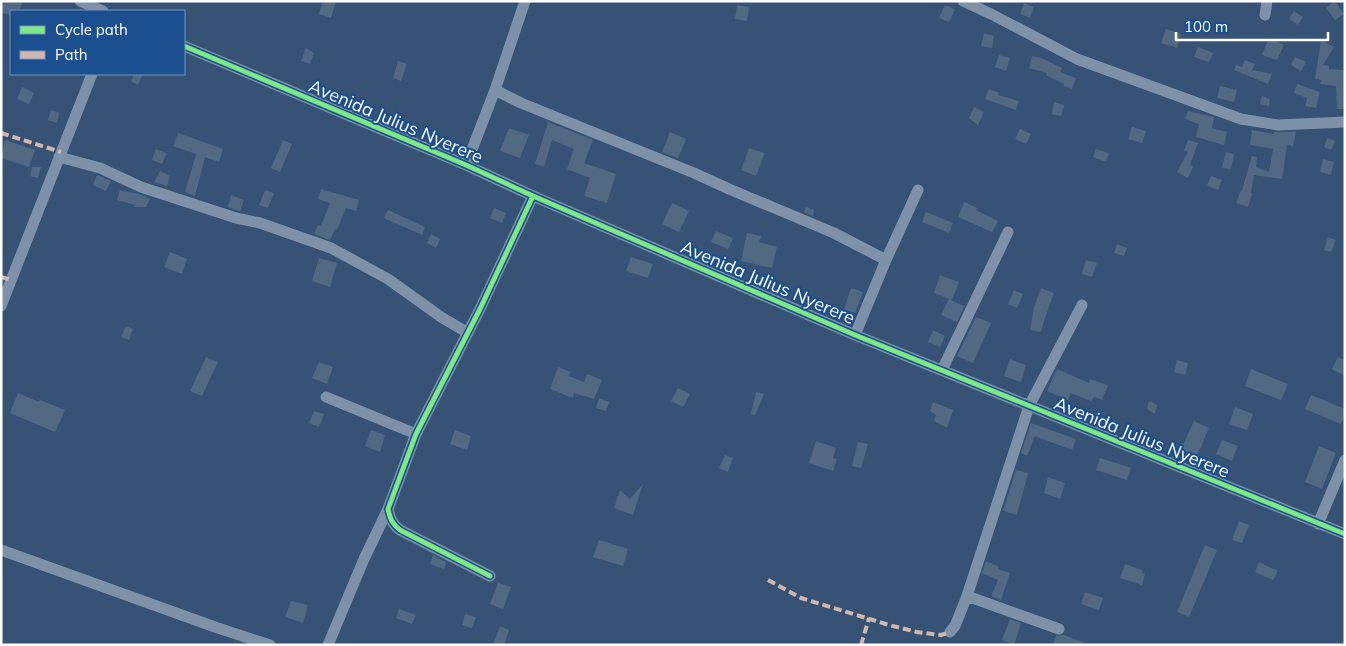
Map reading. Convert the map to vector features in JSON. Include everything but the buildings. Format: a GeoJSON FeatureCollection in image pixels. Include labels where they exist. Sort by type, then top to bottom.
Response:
{"type":"FeatureCollection","features":[{"type":"Feature","properties":{"kind":"street"},"geometry":{"type":"LineString","coordinates":[[80,1],[101,10]]}},
{"type":"Feature","properties":{"kind":"street"},"geometry":{"type":"LineString","coordinates":[[466,165],[495,90],[525,1]]}},
{"type":"Feature","properties":{"kind":"street"},"geometry":{"type":"LineString","coordinates":[[963,1],[1077,60],[1241,119],[1278,125],[1345,122]]}},
{"type":"Feature","properties":{"kind":"street"},"geometry":{"type":"LineString","coordinates":[[1265,15],[1267,1]]}},
{"type":"Feature","properties":{"kind":"street","name":"Avenida Julius Nyerere"},"geometry":{"type":"LineString","coordinates":[[185,46],[466,165],[533,196],[855,335],[1345,534]]}},
{"type":"Feature","properties":{"kind":"street"},"geometry":{"type":"LineString","coordinates":[[1,306],[92,75]]}},
{"type":"Feature","properties":{"kind":"street"},"geometry":{"type":"LineString","coordinates":[[495,90],[520,104],[694,173],[834,233],[886,260]]}},
{"type":"Feature","properties":{"kind":"street"},"geometry":{"type":"LineString","coordinates":[[59,157],[100,168],[141,186],[236,218],[260,223],[331,248],[388,279],[441,317],[468,333]]}},
{"type":"Feature","properties":{"kind":"street"},"geometry":{"type":"LineString","coordinates":[[855,335],[918,190]]}},
{"type":"Feature","properties":{"kind":"street"},"geometry":{"type":"LineString","coordinates":[[328,645],[364,558],[388,509],[416,434],[468,333],[533,196]]}},
{"type":"Feature","properties":{"kind":"street"},"geometry":{"type":"LineString","coordinates":[[942,370],[1008,232]]}},
{"type":"Feature","properties":{"kind":"street"},"geometry":{"type":"LineString","coordinates":[[950,632],[955,626],[967,596],[1029,406],[1082,305]]}},
{"type":"Feature","properties":{"kind":"street"},"geometry":{"type":"LineString","coordinates":[[326,397],[416,434]]}},
{"type":"Feature","properties":{"kind":"street"},"geometry":{"type":"LineString","coordinates":[[1318,524],[1345,460]]}},
{"type":"Feature","properties":{"kind":"street"},"geometry":{"type":"LineString","coordinates":[[388,509],[394,526],[400,530],[490,576]]}},
{"type":"Feature","properties":{"kind":"street"},"geometry":{"type":"LineString","coordinates":[[1,550],[214,627],[270,645]]}},
{"type":"Feature","properties":{"kind":"street"},"geometry":{"type":"LineString","coordinates":[[967,596],[1059,629]]}},
{"type":"Feature","properties":{"kind":"marked path"},"geometry":{"type":"LineString","coordinates":[[1,133],[61,152]]}},
{"type":"Feature","properties":{"kind":"marked path"},"geometry":{"type":"LineString","coordinates":[[1,277],[12,280]]}},
{"type":"Feature","properties":{"kind":"marked path"},"geometry":{"type":"LineString","coordinates":[[768,580],[801,598],[889,625],[917,632],[941,635],[950,632]]}},
{"type":"Feature","properties":{"kind":"marked path"},"geometry":{"type":"LineString","coordinates":[[861,645],[869,618]]}},
{"type":"Feature","properties":{"kind":"cycle path"},"geometry":{"type":"LineString","coordinates":[[185,46],[466,165],[533,196],[855,335],[1345,534]]}},
{"type":"Feature","properties":{"kind":"cycle path"},"geometry":{"type":"LineString","coordinates":[[490,576],[400,530],[392,521],[388,509],[416,434],[480,309],[533,196]]}}]}
